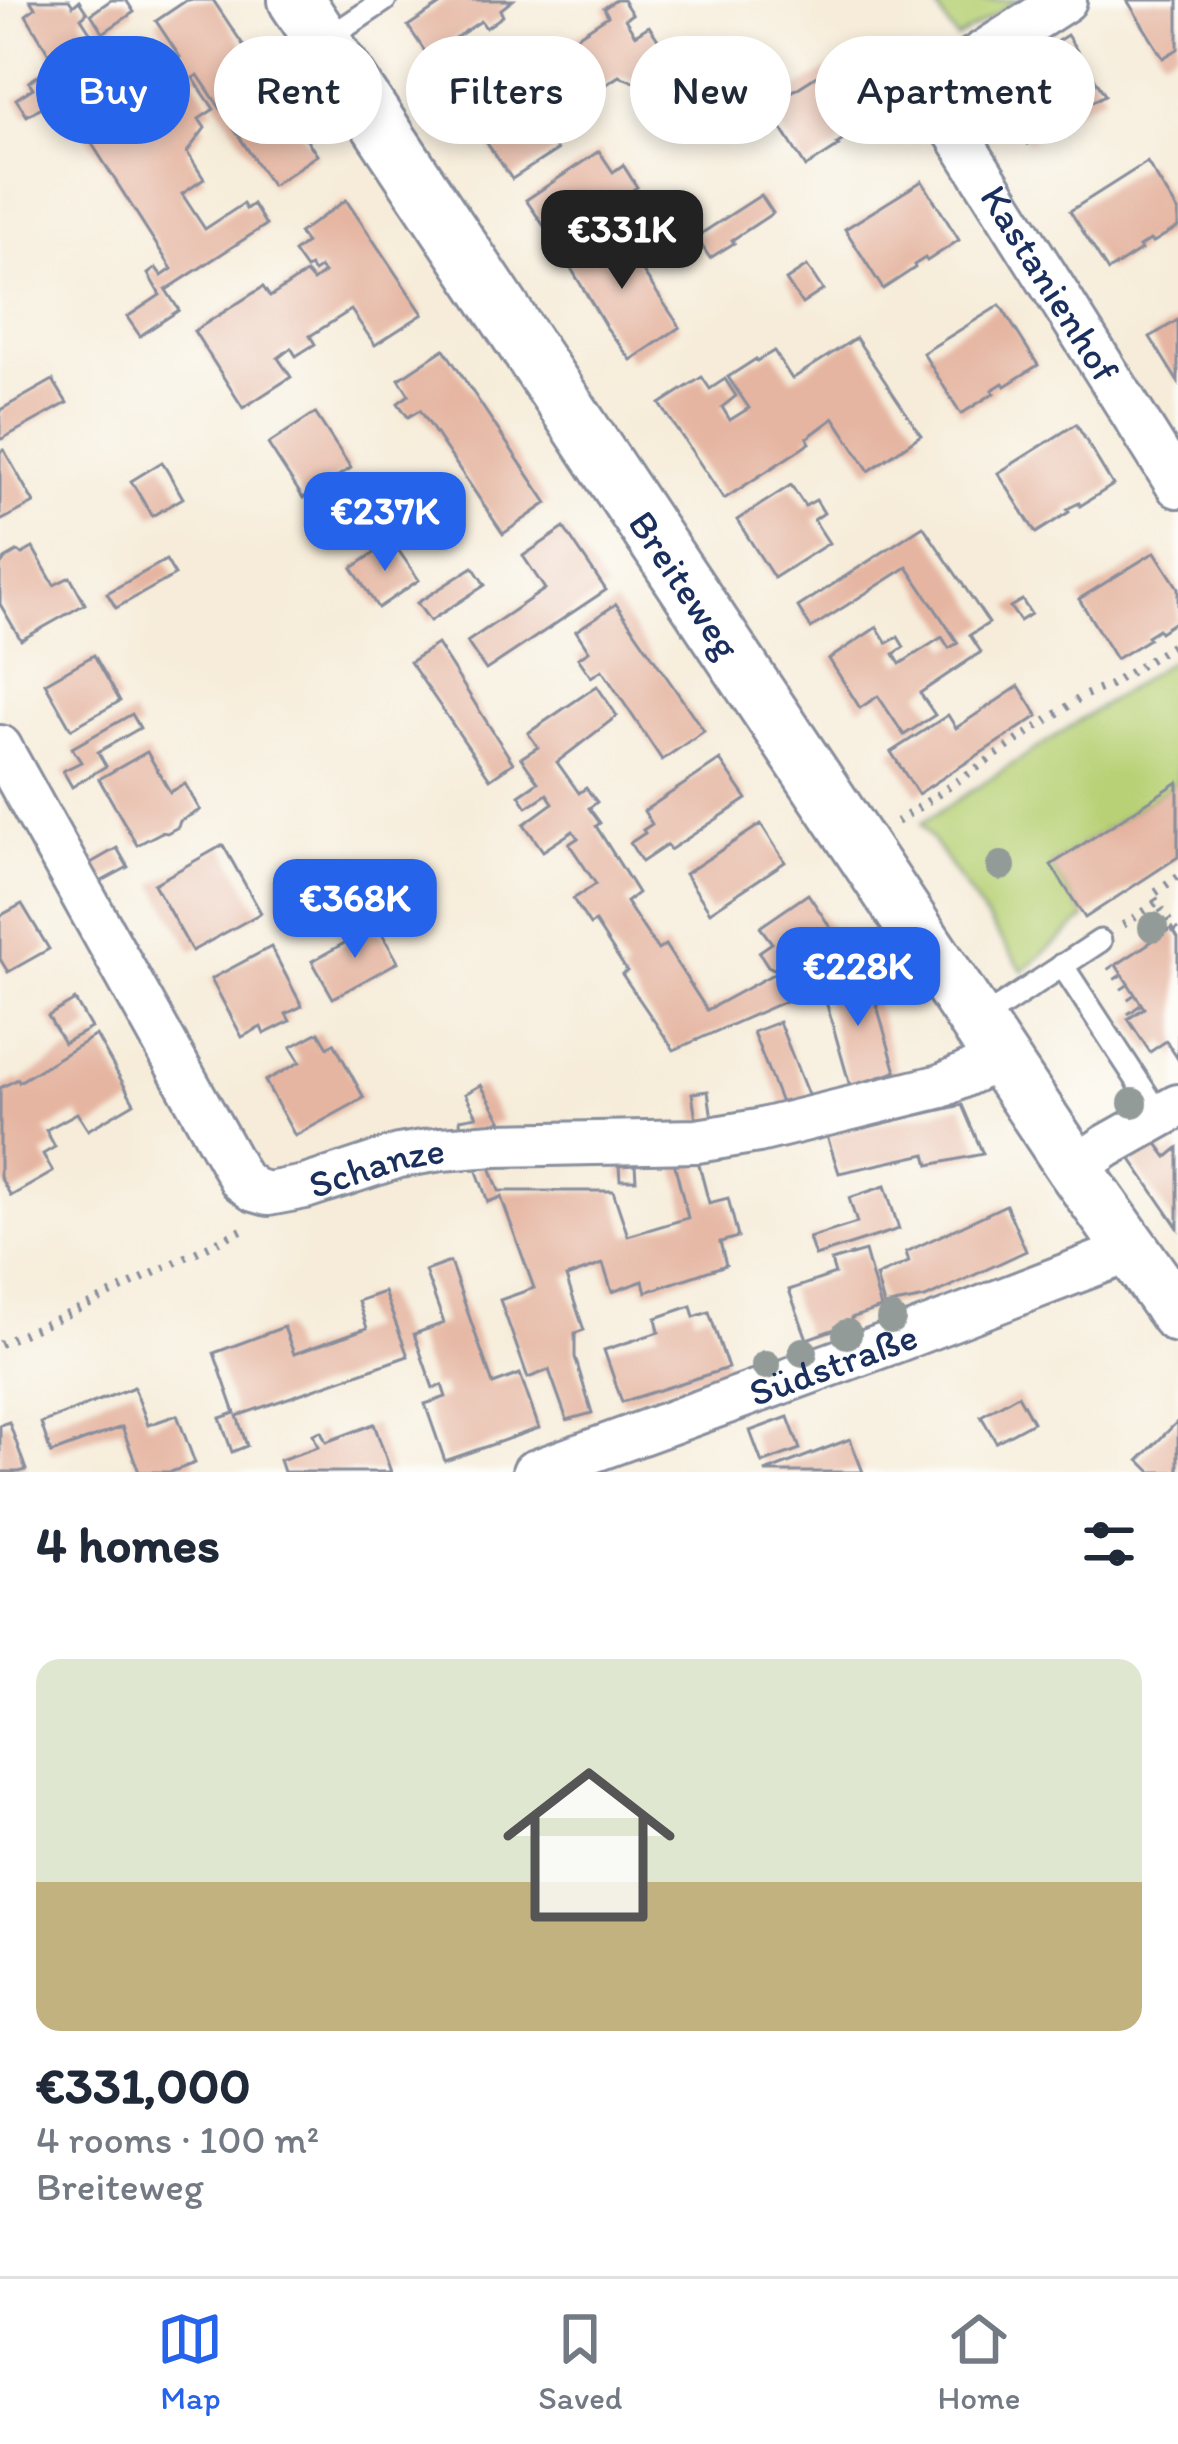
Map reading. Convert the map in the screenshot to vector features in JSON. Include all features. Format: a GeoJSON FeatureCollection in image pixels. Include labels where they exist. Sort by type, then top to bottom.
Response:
{"type":"FeatureCollection","features":[{"type":"Feature","properties":{"kind":"street","name":"Kastanienhof"},"geometry":{"type":"LineString","coordinates":[[1065,0],[952,72],[940,88],[939,106],[1178,486]]}},
{"type":"Feature","properties":{"kind":"street","name":"Breiteweg"},"geometry":{"type":"LineString","coordinates":[[310,21],[988,1040],[1178,1315]]}},
{"type":"Feature","properties":{"kind":"street","name":"Schanze"},"geometry":{"type":"LineString","coordinates":[[0,747],[241,1180],[254,1190],[268,1194],[305,1187],[399,1156],[441,1149],[697,1141],[758,1131],[941,1087],[988,1040]]}},
{"type":"Feature","properties":{"kind":"street"},"geometry":{"type":"LineString","coordinates":[[1074,1168],[1169,1110]]}},
{"type":"Feature","properties":{"kind":"street","name":"Südstraße"},"geometry":{"type":"LineString","coordinates":[[534,1472],[1132,1250]]}},
{"type":"Feature","properties":{"kind":"lane"},"geometry":{"type":"LineString","coordinates":[[310,21],[385,0]]}},
{"type":"Feature","properties":{"kind":"lane"},"geometry":{"type":"LineString","coordinates":[[988,1040],[1062,965],[1100,941]]}},
{"type":"Feature","properties":{"kind":"lane"},"geometry":{"type":"LineString","coordinates":[[1062,965],[1169,1110]]}},
{"type":"Feature","properties":{"kind":"path"},"geometry":{"type":"LineString","coordinates":[[860,847],[1083,696],[1110,685],[1178,642]]}},
{"type":"Feature","properties":{"kind":"path"},"geometry":{"type":"LineString","coordinates":[[1175,882],[1152,895],[1178,935]]}},
{"type":"Feature","properties":{"kind":"path"},"geometry":{"type":"LineString","coordinates":[[1100,941],[1157,903]]}},
{"type":"Feature","properties":{"kind":"path"},"geometry":{"type":"LineString","coordinates":[[0,1344],[247,1228],[260,1215],[268,1194]]}},
{"type":"Feature","properties":{"kind":"green space"},"geometry":{"type":"Polygon","coordinates":[[[932,0],[1018,0],[962,36],[955,36],[932,0]]]}},
{"type":"Feature","properties":{"kind":"green space"},"geometry":{"type":"Polygon","coordinates":[[[1178,656],[1178,782],[1051,865],[1085,918],[1023,971],[921,824],[1178,656]]]}},
{"type":"Feature","properties":{"kind":"building"},"geometry":{"type":"Polygon","coordinates":[[[30,0],[69,0],[73,6],[79,1],[87,13],[81,18],[93,36],[38,36],[26,15],[35,8],[30,0]]]}},
{"type":"Feature","properties":{"kind":"building"},"geometry":{"type":"Polygon","coordinates":[[[111,0],[126,0],[134,12],[103,33],[91,14],[111,0]]]}},
{"type":"Feature","properties":{"kind":"building"},"geometry":{"type":"Polygon","coordinates":[[[187,0],[213,0],[237,36],[214,36],[214,99],[198,75],[193,78],[214,109],[199,119],[205,128],[187,152],[204,179],[182,194],[205,229],[243,204],[246,209],[253,204],[266,225],[166,290],[179,310],[140,336],[127,317],[160,295],[148,274],[156,268],[162,276],[172,269],[92,144],[190,144],[190,36],[166,36],[156,21],[187,0]]]}},
{"type":"Feature","properties":{"kind":"building"},"geometry":{"type":"Polygon","coordinates":[[[447,0],[513,0],[500,10],[503,16],[486,28],[481,21],[458,36],[415,36],[408,26],[447,0]]]}},
{"type":"Feature","properties":{"kind":"building"},"geometry":{"type":"Polygon","coordinates":[[[623,0],[632,14],[625,19],[635,35],[649,26],[656,36],[630,36],[630,80],[619,76],[606,84],[606,36],[577,36],[608,16],[604,8],[623,0]]]}},
{"type":"Feature","properties":{"kind":"building"},"geometry":{"type":"Polygon","coordinates":[[[1127,0],[1178,0],[1178,49],[1163,58],[1127,0]]]}},
{"type":"Feature","properties":{"kind":"building"},"geometry":{"type":"Polygon","coordinates":[[[36,77],[36,110],[27,116],[16,99],[33,88],[29,82],[36,77]]]}},
{"type":"Feature","properties":{"kind":"building"},"geometry":{"type":"Polygon","coordinates":[[[815,77],[815,144],[839,146],[806,167],[791,143],[791,92],[815,77]]]}},
{"type":"Feature","properties":{"kind":"building"},"geometry":{"type":"Polygon","coordinates":[[[1095,79],[1105,95],[1095,100],[1095,79]]]}},
{"type":"Feature","properties":{"kind":"building"},"geometry":{"type":"Polygon","coordinates":[[[244,144],[310,144],[317,155],[272,186],[244,144]]]}},
{"type":"Feature","properties":{"kind":"building"},"geometry":{"type":"Polygon","coordinates":[[[488,144],[553,144],[557,150],[512,179],[488,144]]]}},
{"type":"Feature","properties":{"kind":"building"},"geometry":{"type":"Polygon","coordinates":[[[599,151],[613,172],[623,165],[637,187],[553,239],[526,200],[599,151]]]}},
{"type":"Feature","properties":{"kind":"building"},"geometry":{"type":"Polygon","coordinates":[[[1147,162],[1178,211],[1178,227],[1150,240],[1108,271],[1070,211],[1147,162]]]}},
{"type":"Feature","properties":{"kind":"building"},"geometry":{"type":"Polygon","coordinates":[[[922,181],[959,240],[883,289],[845,229],[922,181]]]}},
{"type":"Feature","properties":{"kind":"building"},"geometry":{"type":"Polygon","coordinates":[[[761,195],[773,213],[710,258],[696,237],[761,195]]]}},
{"type":"Feature","properties":{"kind":"building"},"geometry":{"type":"Polygon","coordinates":[[[346,200],[423,314],[375,345],[351,310],[310,336],[315,344],[296,356],[291,348],[278,358],[291,377],[243,408],[194,331],[263,287],[270,297],[306,273],[313,281],[324,273],[320,268],[306,269],[294,252],[306,243],[299,233],[346,200]]]}},
{"type":"Feature","properties":{"kind":"building"},"geometry":{"type":"Polygon","coordinates":[[[612,226],[620,239],[632,231],[644,250],[633,257],[680,327],[631,360],[565,258],[612,226]]]}},
{"type":"Feature","properties":{"kind":"building"},"geometry":{"type":"Polygon","coordinates":[[[807,266],[823,290],[802,304],[786,280],[807,266]]]}},
{"type":"Feature","properties":{"kind":"building"},"geometry":{"type":"Polygon","coordinates":[[[1000,305],[1038,365],[992,390],[961,414],[923,353],[1000,305]]]}},
{"type":"Feature","properties":{"kind":"building"},"geometry":{"type":"Polygon","coordinates":[[[1178,320],[1178,382],[1150,337],[1178,320]]]}},
{"type":"Feature","properties":{"kind":"building"},"geometry":{"type":"Polygon","coordinates":[[[856,338],[921,435],[869,471],[834,418],[807,438],[810,443],[724,499],[660,404],[702,377],[710,389],[725,379],[736,396],[722,407],[730,420],[749,408],[728,377],[774,351],[792,379],[856,338]]]}},
{"type":"Feature","properties":{"kind":"building"},"geometry":{"type":"Polygon","coordinates":[[[444,349],[547,503],[503,534],[420,410],[408,417],[398,403],[409,395],[399,379],[444,349]]]}},
{"type":"Feature","properties":{"kind":"building"},"geometry":{"type":"Polygon","coordinates":[[[53,380],[67,403],[0,440],[0,410],[53,380]]]}},
{"type":"Feature","properties":{"kind":"building"},"geometry":{"type":"Polygon","coordinates":[[[315,413],[351,468],[303,498],[268,444],[315,413]]]}},
{"type":"Feature","properties":{"kind":"building"},"geometry":{"type":"Polygon","coordinates":[[[1076,424],[1113,485],[1067,509],[1036,533],[998,473],[1076,424]]]}},
{"type":"Feature","properties":{"kind":"building"},"geometry":{"type":"Polygon","coordinates":[[[4,450],[34,503],[0,521],[0,452],[4,450]]]}},
{"type":"Feature","properties":{"kind":"building"},"geometry":{"type":"Polygon","coordinates":[[[162,462],[183,498],[152,516],[131,481],[162,462]]]}},
{"type":"Feature","properties":{"kind":"building"},"geometry":{"type":"Polygon","coordinates":[[[791,485],[805,506],[816,500],[824,513],[814,520],[829,543],[774,578],[737,520],[791,485]]]}},
{"type":"Feature","properties":{"kind":"building"},"geometry":{"type":"Polygon","coordinates":[[[378,500],[388,518],[365,533],[354,515],[378,500]]]}},
{"type":"Feature","properties":{"kind":"building"},"geometry":{"type":"Polygon","coordinates":[[[923,526],[989,623],[970,635],[981,652],[920,693],[935,715],[904,735],[878,696],[860,708],[829,659],[877,627],[887,643],[898,637],[904,647],[894,654],[900,664],[942,637],[949,648],[958,643],[907,567],[811,628],[798,607],[923,526]]]}},
{"type":"Feature","properties":{"kind":"building"},"geometry":{"type":"Polygon","coordinates":[[[564,528],[606,590],[486,670],[467,642],[545,589],[523,556],[564,528]]]}},
{"type":"Feature","properties":{"kind":"building"},"geometry":{"type":"Polygon","coordinates":[[[392,541],[419,580],[378,608],[352,568],[392,541]]]}},
{"type":"Feature","properties":{"kind":"building"},"geometry":{"type":"Polygon","coordinates":[[[33,548],[54,585],[70,577],[85,604],[21,640],[0,604],[0,566],[17,552],[33,548]]]}},
{"type":"Feature","properties":{"kind":"building"},"geometry":{"type":"Polygon","coordinates":[[[1155,552],[1178,588],[1178,620],[1116,659],[1079,599],[1155,552]]]}},
{"type":"Feature","properties":{"kind":"building"},"geometry":{"type":"Polygon","coordinates":[[[166,560],[175,575],[116,608],[107,593],[166,560]]]}},
{"type":"Feature","properties":{"kind":"building"},"geometry":{"type":"Polygon","coordinates":[[[473,567],[485,585],[430,621],[417,603],[473,567]]]}},
{"type":"Feature","properties":{"kind":"building"},"geometry":{"type":"Polygon","coordinates":[[[1022,600],[1031,614],[1020,621],[1010,607],[1022,600]]]}},
{"type":"Feature","properties":{"kind":"building"},"geometry":{"type":"Polygon","coordinates":[[[616,604],[704,731],[662,760],[602,670],[591,677],[578,658],[589,651],[576,631],[616,604]]]}},
{"type":"Feature","properties":{"kind":"building"},"geometry":{"type":"Polygon","coordinates":[[[437,644],[513,763],[490,779],[410,662],[437,644]]]}},
{"type":"Feature","properties":{"kind":"building"},"geometry":{"type":"Polygon","coordinates":[[[94,655],[120,701],[71,729],[45,683],[94,655]]]}},
{"type":"Feature","properties":{"kind":"building"},"geometry":{"type":"Polygon","coordinates":[[[597,686],[617,716],[557,762],[579,793],[586,788],[597,802],[589,808],[600,823],[596,826],[638,893],[626,902],[658,950],[665,945],[707,1010],[775,973],[790,999],[674,1050],[622,974],[627,971],[595,922],[590,925],[573,899],[596,884],[569,844],[578,838],[573,831],[543,851],[524,824],[553,803],[547,794],[527,807],[519,795],[538,782],[521,758],[538,747],[528,733],[597,686]]]}},
{"type":"Feature","properties":{"kind":"building"},"geometry":{"type":"Polygon","coordinates":[[[1019,686],[1038,716],[918,794],[891,752],[948,715],[956,728],[1019,686]]]}},
{"type":"Feature","properties":{"kind":"building"},"geometry":{"type":"Polygon","coordinates":[[[132,714],[140,728],[98,752],[106,766],[72,787],[63,771],[81,762],[72,748],[132,714]]]}},
{"type":"Feature","properties":{"kind":"building"},"geometry":{"type":"Polygon","coordinates":[[[147,752],[170,792],[185,784],[200,810],[178,827],[137,845],[99,779],[147,752]]]}},
{"type":"Feature","properties":{"kind":"building"},"geometry":{"type":"Polygon","coordinates":[[[720,760],[747,799],[670,850],[667,845],[642,862],[630,843],[652,824],[644,811],[720,760]]]}},
{"type":"Feature","properties":{"kind":"building"},"geometry":{"type":"Polygon","coordinates":[[[1178,782],[1178,857],[1085,918],[1051,865],[1178,782]]]}},
{"type":"Feature","properties":{"kind":"building"},"geometry":{"type":"Polygon","coordinates":[[[761,824],[785,862],[710,912],[685,874],[761,824]]]}},
{"type":"Feature","properties":{"kind":"building"},"geometry":{"type":"Polygon","coordinates":[[[223,845],[261,913],[192,951],[154,884],[223,845]]]}},
{"type":"Feature","properties":{"kind":"building"},"geometry":{"type":"Polygon","coordinates":[[[117,848],[128,867],[100,882],[89,864],[117,848]]]}},
{"type":"Feature","properties":{"kind":"building"},"geometry":{"type":"Polygon","coordinates":[[[808,894],[857,967],[804,990],[785,962],[774,969],[768,966],[759,952],[772,943],[760,927],[808,894]]]}},
{"type":"Feature","properties":{"kind":"building"},"geometry":{"type":"Polygon","coordinates":[[[22,904],[49,949],[8,972],[0,959],[0,916],[22,904]]]}},
{"type":"Feature","properties":{"kind":"building"},"geometry":{"type":"Polygon","coordinates":[[[377,925],[398,962],[333,998],[312,961],[377,925]]]}},
{"type":"Feature","properties":{"kind":"building"},"geometry":{"type":"Polygon","coordinates":[[[1172,928],[1178,938],[1178,1059],[1166,1041],[1150,1052],[1128,1019],[1144,1008],[1116,965],[1172,928]]]}},
{"type":"Feature","properties":{"kind":"building"},"geometry":{"type":"Polygon","coordinates":[[[271,947],[302,1006],[286,1014],[290,1021],[264,1034],[261,1027],[242,1037],[211,979],[271,947]]]}},
{"type":"Feature","properties":{"kind":"building"},"geometry":{"type":"Polygon","coordinates":[[[857,970],[868,993],[873,992],[896,1072],[850,1086],[818,987],[857,970]]]}},
{"type":"Feature","properties":{"kind":"building"},"geometry":{"type":"Polygon","coordinates":[[[75,1000],[91,1028],[64,1043],[48,1016],[75,1000]]]}},
{"type":"Feature","properties":{"kind":"building"},"geometry":{"type":"Polygon","coordinates":[[[779,1022],[810,1100],[783,1108],[753,1032],[779,1022]]]}},
{"type":"Feature","properties":{"kind":"building"},"geometry":{"type":"Polygon","coordinates":[[[319,1032],[328,1047],[334,1043],[364,1098],[295,1136],[265,1081],[300,1062],[291,1047],[319,1032]]]}},
{"type":"Feature","properties":{"kind":"building"},"geometry":{"type":"Polygon","coordinates":[[[96,1035],[134,1103],[88,1130],[77,1113],[46,1130],[55,1147],[43,1154],[53,1172],[11,1196],[0,1177],[0,1088],[19,1082],[96,1035]]]}},
{"type":"Feature","properties":{"kind":"building"},"geometry":{"type":"Polygon","coordinates":[[[481,1085],[501,1120],[483,1130],[461,1132],[460,1119],[477,1116],[465,1094],[481,1085]]]}},
{"type":"Feature","properties":{"kind":"building"},"geometry":{"type":"Polygon","coordinates":[[[708,1091],[712,1119],[696,1121],[692,1093],[708,1091]]]}},
{"type":"Feature","properties":{"kind":"building"},"geometry":{"type":"Polygon","coordinates":[[[962,1105],[983,1154],[929,1165],[926,1154],[839,1173],[827,1136],[962,1105]]]}},
{"type":"Feature","properties":{"kind":"building"},"geometry":{"type":"Polygon","coordinates":[[[1152,1137],[1167,1157],[1178,1148],[1178,1228],[1128,1155],[1152,1137]]]}},
{"type":"Feature","properties":{"kind":"building"},"geometry":{"type":"Polygon","coordinates":[[[698,1161],[709,1203],[728,1198],[738,1237],[720,1242],[726,1265],[646,1292],[643,1281],[612,1292],[603,1264],[566,1277],[584,1330],[575,1333],[575,1357],[592,1413],[567,1420],[549,1370],[528,1378],[500,1300],[534,1288],[501,1197],[488,1202],[475,1166],[490,1167],[499,1191],[613,1191],[628,1236],[688,1218],[674,1162],[698,1161]]]}},
{"type":"Feature","properties":{"kind":"building"},"geometry":{"type":"Polygon","coordinates":[[[635,1165],[636,1180],[620,1180],[619,1166],[635,1165]]]}},
{"type":"Feature","properties":{"kind":"building"},"geometry":{"type":"Polygon","coordinates":[[[885,1186],[899,1229],[815,1256],[809,1238],[857,1223],[849,1198],[885,1186]]]}},
{"type":"Feature","properties":{"kind":"building"},"geometry":{"type":"Polygon","coordinates":[[[1006,1205],[1026,1251],[925,1298],[884,1306],[876,1276],[909,1262],[906,1252],[1006,1205]]]}},
{"type":"Feature","properties":{"kind":"building"},"geometry":{"type":"Polygon","coordinates":[[[865,1251],[881,1308],[807,1339],[789,1290],[835,1274],[831,1261],[865,1251]]]}},
{"type":"Feature","properties":{"kind":"building"},"geometry":{"type":"Polygon","coordinates":[[[450,1262],[493,1384],[520,1374],[539,1428],[445,1461],[425,1404],[446,1397],[442,1385],[433,1388],[414,1334],[444,1323],[425,1271],[450,1262]]]}},
{"type":"Feature","properties":{"kind":"building"},"geometry":{"type":"Polygon","coordinates":[[[384,1292],[408,1356],[237,1416],[247,1446],[232,1452],[220,1418],[235,1413],[214,1353],[284,1327],[294,1354],[367,1328],[358,1301],[384,1292]]]}},
{"type":"Feature","properties":{"kind":"building"},"geometry":{"type":"Polygon","coordinates":[[[691,1306],[694,1317],[709,1312],[728,1368],[622,1402],[604,1350],[659,1332],[656,1318],[691,1306]]]}},
{"type":"Feature","properties":{"kind":"building"},"geometry":{"type":"Polygon","coordinates":[[[134,1387],[148,1425],[177,1415],[195,1463],[171,1472],[139,1472],[122,1427],[51,1453],[41,1423],[134,1387]]]}},
{"type":"Feature","properties":{"kind":"building"},"geometry":{"type":"Polygon","coordinates":[[[1018,1395],[1033,1422],[996,1442],[981,1416],[1018,1395]]]}},
{"type":"Feature","properties":{"kind":"building"},"geometry":{"type":"Polygon","coordinates":[[[788,1417],[800,1449],[762,1463],[750,1431],[788,1417]]]}},
{"type":"Feature","properties":{"kind":"building"},"geometry":{"type":"Polygon","coordinates":[[[1178,1421],[1178,1472],[1151,1472],[1139,1460],[1178,1421]]]}},
{"type":"Feature","properties":{"kind":"building"},"geometry":{"type":"Polygon","coordinates":[[[9,1422],[26,1470],[19,1472],[0,1472],[0,1425],[9,1422]]]}},
{"type":"Feature","properties":{"kind":"building"},"geometry":{"type":"Polygon","coordinates":[[[374,1424],[391,1472],[284,1472],[280,1460],[318,1447],[313,1434],[321,1431],[326,1442],[374,1424]]]}},
{"type":"Feature","properties":{"kind":"building"},"geometry":{"type":"Polygon","coordinates":[[[850,1439],[863,1472],[765,1472],[850,1439]]]}}]}
